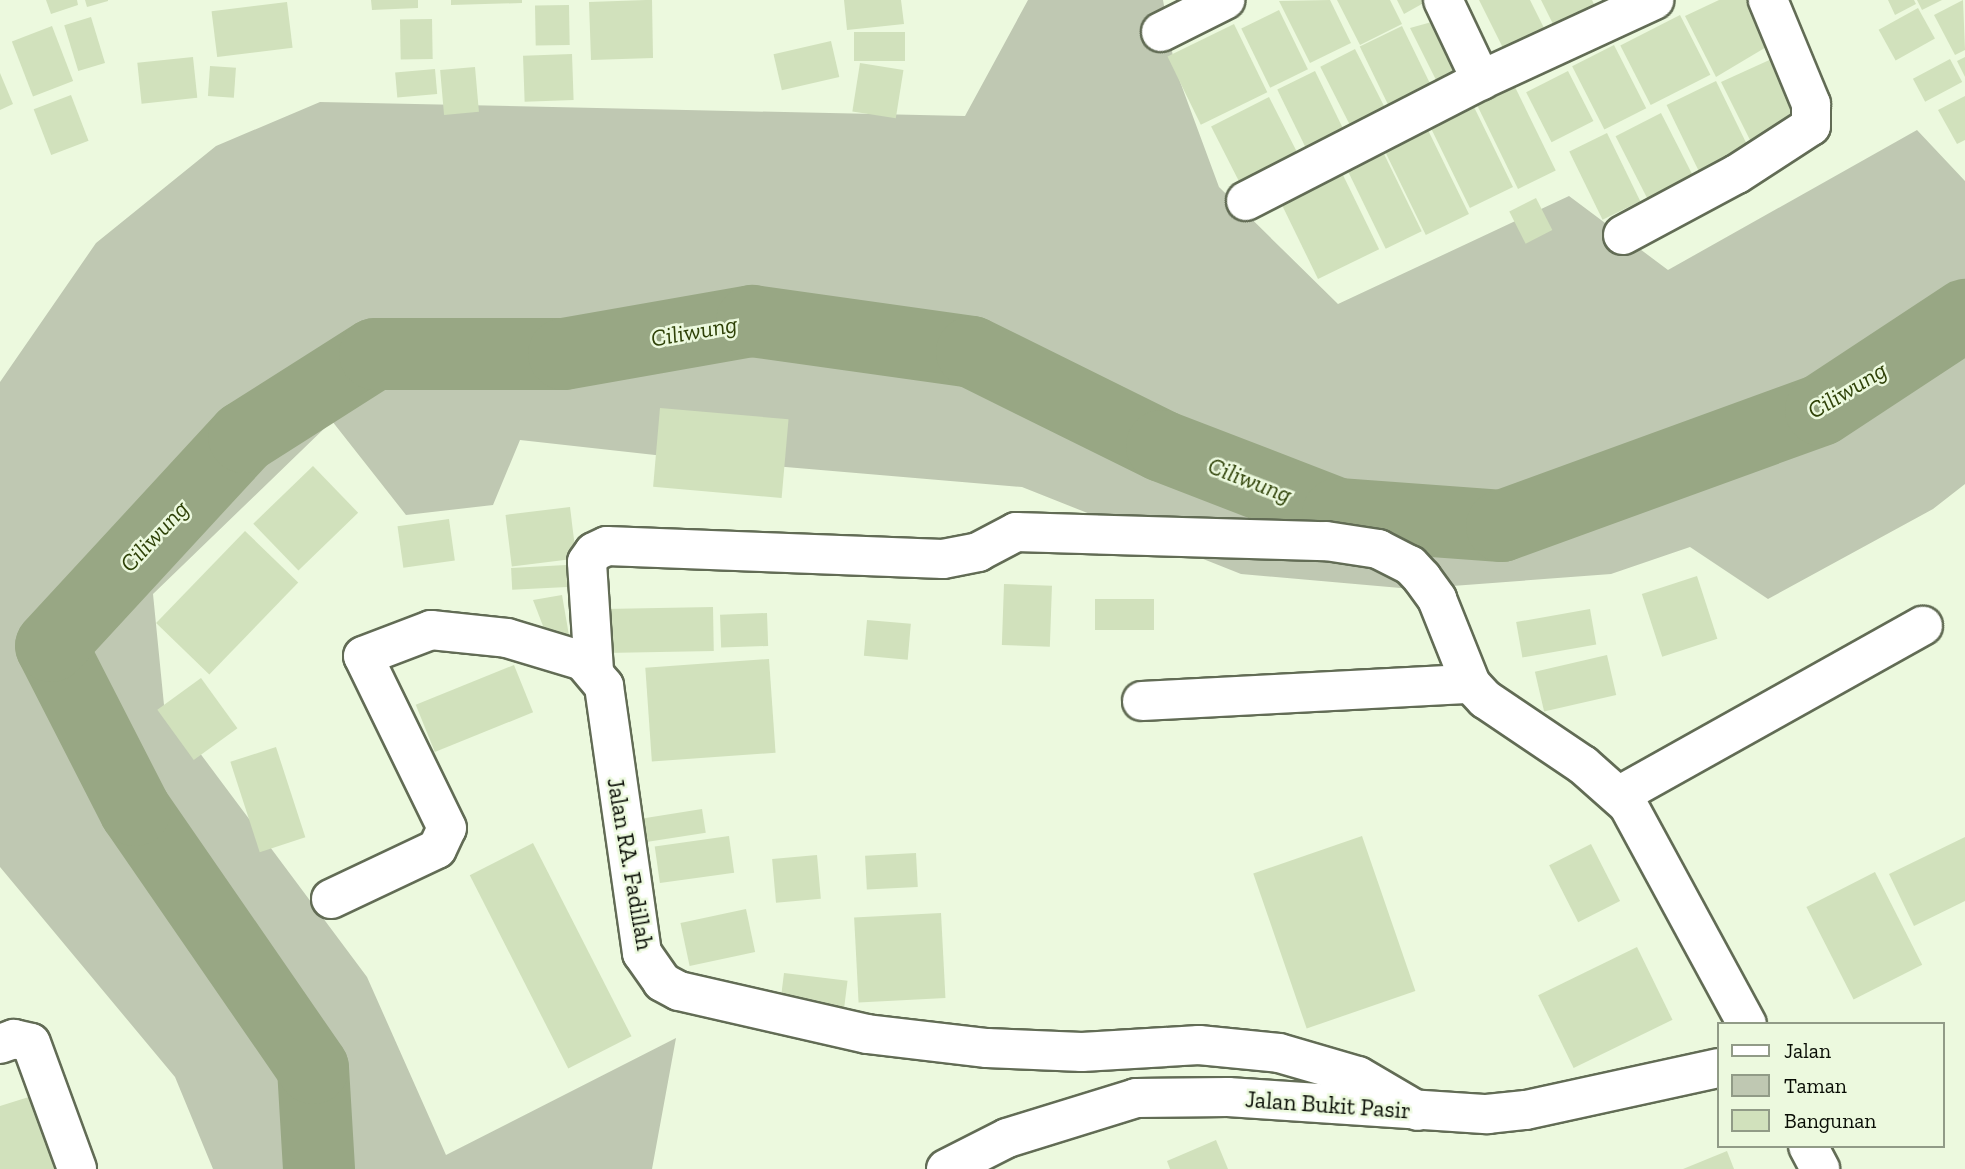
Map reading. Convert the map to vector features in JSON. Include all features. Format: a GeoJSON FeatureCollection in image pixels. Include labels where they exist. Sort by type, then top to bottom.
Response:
{"type":"FeatureCollection","features":[{"type":"Feature","properties":{"kind":"street"},"geometry":{"type":"LineString","coordinates":[[1161,32],[1225,0]]}},
{"type":"Feature","properties":{"kind":"street"},"geometry":{"type":"LineString","coordinates":[[1443,0],[1481,80]]}},
{"type":"Feature","properties":{"kind":"street"},"geometry":{"type":"LineString","coordinates":[[1246,201],[1481,80],[1654,0]]}},
{"type":"Feature","properties":{"kind":"street"},"geometry":{"type":"LineString","coordinates":[[1623,235],[1737,174],[1811,125],[1811,104],[1768,0]]}},
{"type":"Feature","properties":{"kind":"street"},"geometry":{"type":"LineString","coordinates":[[594,671],[587,562],[600,548],[816,552],[943,559],[978,552],[1016,532],[1360,544],[1396,558],[1422,578],[1437,599],[1471,684],[1502,714],[1555,745],[1620,795],[1746,1022]]}},
{"type":"Feature","properties":{"kind":"street"},"geometry":{"type":"LineString","coordinates":[[1620,795],[1923,626]]}},
{"type":"Feature","properties":{"kind":"street"},"geometry":{"type":"LineString","coordinates":[[331,899],[437,849],[447,828],[363,656],[410,634],[463,630],[560,651],[594,671]]}},
{"type":"Feature","properties":{"kind":"street","name":"Jalan RA. Fadillah"},"geometry":{"type":"LineString","coordinates":[[594,671],[609,704],[642,953],[662,982],[679,991],[867,1034],[987,1048],[1082,1052],[1199,1045],[1279,1053],[1357,1076],[1418,1111]]}},
{"type":"Feature","properties":{"kind":"street"},"geometry":{"type":"LineString","coordinates":[[1142,701],[1471,684]]}},
{"type":"Feature","properties":{"kind":"street"},"geometry":{"type":"LineString","coordinates":[[0,1044],[14,1039],[31,1043],[77,1169]]}},
{"type":"Feature","properties":{"kind":"street","name":"Jalan Bukit Pasir"},"geometry":{"type":"LineString","coordinates":[[946,1169],[1007,1139],[1136,1098],[1228,1097],[1452,1115],[1526,1110],[1716,1068]]}},
{"type":"Feature","properties":{"kind":"street"},"geometry":{"type":"LineString","coordinates":[[1809,1148],[1820,1169]]}},
{"type":"Feature","properties":{"kind":"green space"},"geometry":{"type":"Polygon","coordinates":[[[1028,0],[1163,0],[1175,68],[1219,187],[1338,304],[1569,196],[1668,270],[1917,130],[1965,181],[1965,484],[1933,509],[1768,599],[1690,547],[1611,574],[1412,589],[1241,574],[1022,487],[691,459],[520,440],[493,505],[406,515],[332,421],[153,594],[164,705],[367,977],[446,1155],[676,1038],[652,1169],[213,1169],[175,1077],[0,867],[0,382],[96,243],[216,146],[320,102],[965,116],[1028,0]]]}},
{"type":"Feature","properties":{"kind":"building"},"geometry":{"type":"Polygon","coordinates":[[[46,0],[77,0],[78,5],[51,14],[46,0]]]}},
{"type":"Feature","properties":{"kind":"building"},"geometry":{"type":"Polygon","coordinates":[[[85,0],[108,0],[108,1],[87,7],[85,0]]]}},
{"type":"Feature","properties":{"kind":"building"},"geometry":{"type":"Polygon","coordinates":[[[371,0],[418,0],[418,8],[372,10],[371,0]]]}},
{"type":"Feature","properties":{"kind":"building"},"geometry":{"type":"Polygon","coordinates":[[[451,0],[522,0],[522,3],[451,5],[451,0]]]}},
{"type":"Feature","properties":{"kind":"building"},"geometry":{"type":"Polygon","coordinates":[[[652,0],[653,58],[591,60],[589,2],[652,0]]]}},
{"type":"Feature","properties":{"kind":"building"},"geometry":{"type":"Polygon","coordinates":[[[844,0],[901,0],[904,24],[847,30],[844,0]]]}},
{"type":"Feature","properties":{"kind":"building"},"geometry":{"type":"Polygon","coordinates":[[[1330,0],[1351,43],[1310,63],[1279,1],[1330,0]]]}},
{"type":"Feature","properties":{"kind":"building"},"geometry":{"type":"Polygon","coordinates":[[[1337,0],[1390,0],[1402,24],[1360,45],[1337,0]]]}},
{"type":"Feature","properties":{"kind":"building"},"geometry":{"type":"Polygon","coordinates":[[[1397,0],[1429,0],[1404,14],[1397,0]]]}},
{"type":"Feature","properties":{"kind":"building"},"geometry":{"type":"Polygon","coordinates":[[[1479,0],[1530,0],[1545,30],[1504,50],[1479,0]]]}},
{"type":"Feature","properties":{"kind":"building"},"geometry":{"type":"Polygon","coordinates":[[[1541,0],[1592,0],[1595,6],[1554,26],[1541,0]]]}},
{"type":"Feature","properties":{"kind":"building"},"geometry":{"type":"Polygon","coordinates":[[[1719,0],[1749,0],[1768,46],[1716,77],[1685,16],[1719,0]]]}},
{"type":"Feature","properties":{"kind":"building"},"geometry":{"type":"Polygon","coordinates":[[[1888,0],[1914,0],[1916,4],[1895,15],[1888,0]]]}},
{"type":"Feature","properties":{"kind":"building"},"geometry":{"type":"Polygon","coordinates":[[[1917,0],[1942,0],[1922,10],[1917,0]]]}},
{"type":"Feature","properties":{"kind":"building"},"geometry":{"type":"Polygon","coordinates":[[[1963,0],[1965,50],[1955,55],[1934,15],[1963,0]]]}},
{"type":"Feature","properties":{"kind":"building"},"geometry":{"type":"Polygon","coordinates":[[[287,2],[293,48],[217,57],[212,11],[287,2]]]}},
{"type":"Feature","properties":{"kind":"building"},"geometry":{"type":"Polygon","coordinates":[[[569,5],[570,45],[536,46],[535,6],[569,5]]]}},
{"type":"Feature","properties":{"kind":"building"},"geometry":{"type":"Polygon","coordinates":[[[1918,8],[1935,39],[1896,60],[1879,30],[1918,8]]]}},
{"type":"Feature","properties":{"kind":"building"},"geometry":{"type":"Polygon","coordinates":[[[1279,10],[1308,69],[1270,88],[1241,28],[1279,10]]]}},
{"type":"Feature","properties":{"kind":"building"},"geometry":{"type":"Polygon","coordinates":[[[1680,15],[1710,75],[1651,105],[1620,45],[1680,15]]]}},
{"type":"Feature","properties":{"kind":"building"},"geometry":{"type":"Polygon","coordinates":[[[91,17],[105,63],[78,71],[64,25],[91,17]]]}},
{"type":"Feature","properties":{"kind":"building"},"geometry":{"type":"Polygon","coordinates":[[[1446,18],[1466,72],[1442,92],[1410,28],[1446,18]]]}},
{"type":"Feature","properties":{"kind":"building"},"geometry":{"type":"Polygon","coordinates":[[[432,19],[433,59],[401,60],[400,20],[432,19]]]}},
{"type":"Feature","properties":{"kind":"building"},"geometry":{"type":"Polygon","coordinates":[[[1234,24],[1267,92],[1201,125],[1167,56],[1234,24]]]}},
{"type":"Feature","properties":{"kind":"building"},"geometry":{"type":"Polygon","coordinates":[[[52,26],[73,81],[33,96],[12,41],[52,26]]]}},
{"type":"Feature","properties":{"kind":"building"},"geometry":{"type":"Polygon","coordinates":[[[1402,26],[1436,95],[1394,116],[1360,47],[1402,26]]]}},
{"type":"Feature","properties":{"kind":"building"},"geometry":{"type":"Polygon","coordinates":[[[854,32],[905,32],[905,61],[854,61],[854,32]]]}},
{"type":"Feature","properties":{"kind":"building"},"geometry":{"type":"Polygon","coordinates":[[[831,41],[839,77],[782,90],[774,54],[831,41]]]}},
{"type":"Feature","properties":{"kind":"building"},"geometry":{"type":"Polygon","coordinates":[[[1614,45],[1646,108],[1604,130],[1572,66],[1614,45]]]}},
{"type":"Feature","properties":{"kind":"building"},"geometry":{"type":"Polygon","coordinates":[[[1355,49],[1391,120],[1357,138],[1320,67],[1355,49]]]}},
{"type":"Feature","properties":{"kind":"building"},"geometry":{"type":"Polygon","coordinates":[[[572,54],[574,100],[525,102],[523,56],[572,54]]]}},
{"type":"Feature","properties":{"kind":"building"},"geometry":{"type":"Polygon","coordinates":[[[193,57],[197,98],[142,104],[137,63],[193,57]]]}},
{"type":"Feature","properties":{"kind":"building"},"geometry":{"type":"Polygon","coordinates":[[[1776,57],[1801,121],[1757,154],[1721,82],[1776,57]]]}},
{"type":"Feature","properties":{"kind":"building"},"geometry":{"type":"Polygon","coordinates":[[[1965,57],[1965,77],[1957,61],[1965,57]]]}},
{"type":"Feature","properties":{"kind":"building"},"geometry":{"type":"Polygon","coordinates":[[[1950,59],[1962,82],[1925,102],[1913,79],[1950,59]]]}},
{"type":"Feature","properties":{"kind":"building"},"geometry":{"type":"Polygon","coordinates":[[[860,63],[903,70],[896,118],[852,111],[860,63]]]}},
{"type":"Feature","properties":{"kind":"building"},"geometry":{"type":"Polygon","coordinates":[[[210,66],[236,68],[234,98],[208,96],[210,66]]]}},
{"type":"Feature","properties":{"kind":"building"},"geometry":{"type":"Polygon","coordinates":[[[475,67],[479,112],[444,115],[440,70],[475,67]]]}},
{"type":"Feature","properties":{"kind":"building"},"geometry":{"type":"Polygon","coordinates":[[[435,69],[437,94],[397,97],[395,72],[435,69]]]}},
{"type":"Feature","properties":{"kind":"building"},"geometry":{"type":"Polygon","coordinates":[[[1315,71],[1348,138],[1310,157],[1277,89],[1315,71]]]}},
{"type":"Feature","properties":{"kind":"building"},"geometry":{"type":"Polygon","coordinates":[[[1568,71],[1593,121],[1552,142],[1526,92],[1568,71]]]}},
{"type":"Feature","properties":{"kind":"building"},"geometry":{"type":"Polygon","coordinates":[[[0,73],[13,104],[0,110],[0,73]]]}},
{"type":"Feature","properties":{"kind":"building"},"geometry":{"type":"Polygon","coordinates":[[[1716,81],[1755,161],[1706,185],[1667,105],[1716,81]]]}},
{"type":"Feature","properties":{"kind":"building"},"geometry":{"type":"Polygon","coordinates":[[[1515,87],[1556,171],[1518,189],[1477,105],[1515,87]]]}},
{"type":"Feature","properties":{"kind":"building"},"geometry":{"type":"Polygon","coordinates":[[[71,95],[89,141],[51,155],[34,109],[71,95]]]}},
{"type":"Feature","properties":{"kind":"building"},"geometry":{"type":"Polygon","coordinates":[[[1965,96],[1965,140],[1957,144],[1938,110],[1965,96]]]}},
{"type":"Feature","properties":{"kind":"building"},"geometry":{"type":"Polygon","coordinates":[[[1269,97],[1302,161],[1244,191],[1211,127],[1269,97]]]}},
{"type":"Feature","properties":{"kind":"building"},"geometry":{"type":"Polygon","coordinates":[[[1474,107],[1513,187],[1470,208],[1431,128],[1474,107]]]}},
{"type":"Feature","properties":{"kind":"building"},"geometry":{"type":"Polygon","coordinates":[[[1661,113],[1699,187],[1653,210],[1616,136],[1661,113]]]}},
{"type":"Feature","properties":{"kind":"building"},"geometry":{"type":"Polygon","coordinates":[[[1426,126],[1469,214],[1426,235],[1383,147],[1426,126]]]}},
{"type":"Feature","properties":{"kind":"building"},"geometry":{"type":"Polygon","coordinates":[[[1607,133],[1640,201],[1603,220],[1569,151],[1607,133]]]}},
{"type":"Feature","properties":{"kind":"building"},"geometry":{"type":"Polygon","coordinates":[[[1384,154],[1422,231],[1386,249],[1348,172],[1384,154]]]}},
{"type":"Feature","properties":{"kind":"building"},"geometry":{"type":"Polygon","coordinates":[[[1341,171],[1379,249],[1318,279],[1280,201],[1341,171]]]}},
{"type":"Feature","properties":{"kind":"building"},"geometry":{"type":"Polygon","coordinates":[[[1536,198],[1552,230],[1526,244],[1509,212],[1536,198]]]}},
{"type":"Feature","properties":{"kind":"building"},"geometry":{"type":"Polygon","coordinates":[[[660,408],[789,419],[782,498],[653,487],[660,408]]]}},
{"type":"Feature","properties":{"kind":"building"},"geometry":{"type":"Polygon","coordinates":[[[313,466],[358,513],[298,570],[253,524],[313,466]]]}},
{"type":"Feature","properties":{"kind":"building"},"geometry":{"type":"Polygon","coordinates":[[[570,507],[576,559],[512,567],[505,515],[570,507]]]}},
{"type":"Feature","properties":{"kind":"building"},"geometry":{"type":"Polygon","coordinates":[[[449,519],[455,561],[403,568],[398,526],[449,519]]]}},
{"type":"Feature","properties":{"kind":"building"},"geometry":{"type":"Polygon","coordinates":[[[245,531],[298,582],[209,674],[156,623],[245,531]]]}},
{"type":"Feature","properties":{"kind":"building"},"geometry":{"type":"Polygon","coordinates":[[[566,565],[567,587],[512,590],[511,568],[566,565]]]}},
{"type":"Feature","properties":{"kind":"building"},"geometry":{"type":"Polygon","coordinates":[[[1697,576],[1717,639],[1662,657],[1642,594],[1697,576]]]}},
{"type":"Feature","properties":{"kind":"building"},"geometry":{"type":"Polygon","coordinates":[[[1004,584],[1052,586],[1050,647],[1002,645],[1004,584]]]}},
{"type":"Feature","properties":{"kind":"building"},"geometry":{"type":"Polygon","coordinates":[[[562,595],[571,647],[548,639],[533,600],[562,595]]]}},
{"type":"Feature","properties":{"kind":"building"},"geometry":{"type":"Polygon","coordinates":[[[1095,599],[1154,599],[1154,630],[1095,630],[1095,599]]]}},
{"type":"Feature","properties":{"kind":"building"},"geometry":{"type":"Polygon","coordinates":[[[713,607],[714,651],[605,653],[604,609],[713,607]]]}},
{"type":"Feature","properties":{"kind":"building"},"geometry":{"type":"Polygon","coordinates":[[[1590,609],[1596,644],[1522,657],[1516,622],[1590,609]]]}},
{"type":"Feature","properties":{"kind":"building"},"geometry":{"type":"Polygon","coordinates":[[[767,613],[768,646],[721,648],[720,615],[767,613]]]}},
{"type":"Feature","properties":{"kind":"building"},"geometry":{"type":"Polygon","coordinates":[[[867,620],[911,624],[908,660],[864,656],[867,620]]]}},
{"type":"Feature","properties":{"kind":"building"},"geometry":{"type":"Polygon","coordinates":[[[1607,655],[1616,695],[1544,712],[1535,672],[1607,655]]]}},
{"type":"Feature","properties":{"kind":"building"},"geometry":{"type":"Polygon","coordinates":[[[769,659],[776,753],[652,761],[645,668],[769,659]]]}},
{"type":"Feature","properties":{"kind":"building"},"geometry":{"type":"Polygon","coordinates":[[[514,665],[533,712],[435,752],[416,705],[514,665]]]}},
{"type":"Feature","properties":{"kind":"building"},"geometry":{"type":"Polygon","coordinates":[[[201,678],[237,728],[194,760],[157,710],[201,678]]]}},
{"type":"Feature","properties":{"kind":"building"},"geometry":{"type":"Polygon","coordinates":[[[276,747],[305,837],[260,852],[230,762],[276,747]]]}},
{"type":"Feature","properties":{"kind":"building"},"geometry":{"type":"Polygon","coordinates":[[[702,809],[706,833],[642,843],[638,819],[702,809]]]}},
{"type":"Feature","properties":{"kind":"building"},"geometry":{"type":"Polygon","coordinates":[[[729,836],[734,873],[660,883],[655,846],[729,836]]]}},
{"type":"Feature","properties":{"kind":"building"},"geometry":{"type":"Polygon","coordinates":[[[1362,836],[1415,991],[1307,1029],[1253,873],[1362,836]]]}},
{"type":"Feature","properties":{"kind":"building"},"geometry":{"type":"Polygon","coordinates":[[[1965,837],[1965,901],[1914,926],[1889,874],[1965,837]]]}},
{"type":"Feature","properties":{"kind":"building"},"geometry":{"type":"Polygon","coordinates":[[[533,843],[632,1036],[568,1069],[470,875],[533,843]]]}},
{"type":"Feature","properties":{"kind":"building"},"geometry":{"type":"Polygon","coordinates":[[[1591,844],[1620,901],[1578,922],[1549,865],[1591,844]]]}},
{"type":"Feature","properties":{"kind":"building"},"geometry":{"type":"Polygon","coordinates":[[[916,853],[918,887],[867,890],[865,856],[916,853]]]}},
{"type":"Feature","properties":{"kind":"building"},"geometry":{"type":"Polygon","coordinates":[[[817,855],[821,899],[776,903],[772,859],[817,855]]]}},
{"type":"Feature","properties":{"kind":"building"},"geometry":{"type":"Polygon","coordinates":[[[1875,872],[1922,965],[1854,1000],[1806,907],[1875,872]]]}},
{"type":"Feature","properties":{"kind":"building"},"geometry":{"type":"Polygon","coordinates":[[[746,909],[755,952],[690,966],[680,923],[746,909]]]}},
{"type":"Feature","properties":{"kind":"building"},"geometry":{"type":"Polygon","coordinates":[[[941,913],[945,998],[859,1002],[854,918],[941,913]]]}},
{"type":"Feature","properties":{"kind":"building"},"geometry":{"type":"Polygon","coordinates":[[[1637,947],[1673,1020],[1574,1068],[1538,995],[1637,947]]]}},
{"type":"Feature","properties":{"kind":"building"},"geometry":{"type":"Polygon","coordinates":[[[784,973],[848,981],[844,1014],[780,1006],[784,973]]]}},
{"type":"Feature","properties":{"kind":"building"},"geometry":{"type":"Polygon","coordinates":[[[32,1096],[56,1169],[0,1169],[0,1106],[32,1096]]]}},
{"type":"Feature","properties":{"kind":"building"},"geometry":{"type":"Polygon","coordinates":[[[1216,1140],[1228,1169],[1170,1169],[1167,1161],[1216,1140]]]}},
{"type":"Feature","properties":{"kind":"building"},"geometry":{"type":"Polygon","coordinates":[[[1727,1151],[1734,1169],[1683,1169],[1727,1151]]]}},
{"type":"Feature","properties":{"kind":"waterway","name":"Ciliwung"},"geometry":{"type":"LineString","coordinates":[[319,1169],[313,1068],[135,810],[51,646],[244,437],[375,354],[564,354],[752,321],[972,352],[1162,446],[1338,514],[1502,526],[1821,410],[1965,315]]}}]}
